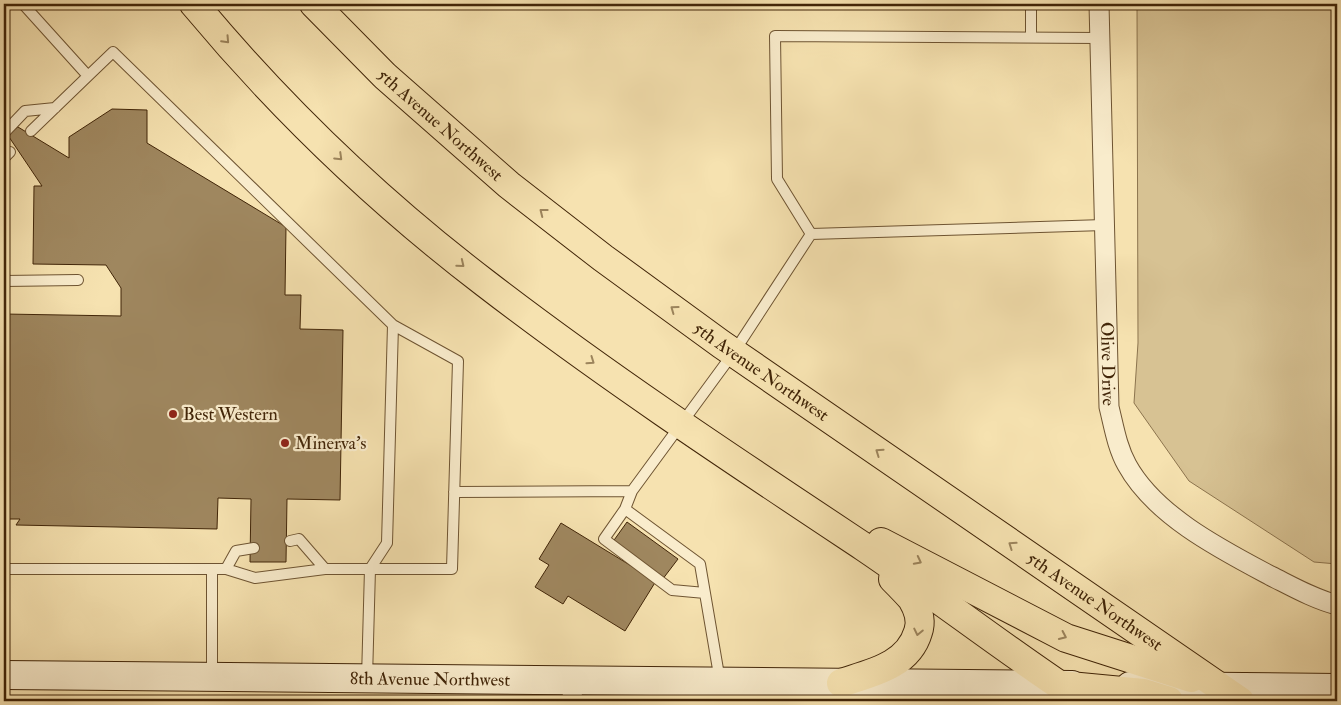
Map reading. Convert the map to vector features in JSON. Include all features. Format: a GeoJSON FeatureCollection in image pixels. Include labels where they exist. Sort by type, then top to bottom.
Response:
{"type":"FeatureCollection","features":[{"type":"Feature","properties":{"kind":"main road"},"geometry":{"type":"LineString","coordinates":[[194,4],[275,94],[343,161],[404,217],[483,282],[682,424],[867,550],[1082,701]]}},
{"type":"Feature","properties":{"kind":"main road","name":"5th Avenue Northwest"},"geometry":{"type":"LineString","coordinates":[[314,4],[384,76],[508,185],[603,258],[734,352],[1217,687],[1240,701]]}},
{"type":"Feature","properties":{"kind":"main road"},"geometry":{"type":"LineString","coordinates":[[781,492],[1066,638],[1217,687]]}},
{"type":"Feature","properties":{"kind":"main road"},"geometry":{"type":"LineString","coordinates":[[841,683],[896,663],[908,654],[916,642],[920,627],[919,614],[912,600],[867,550]]}},
{"type":"Feature","properties":{"kind":"main road","name":"8th Avenue Northwest"},"geometry":{"type":"LineString","coordinates":[[4,675],[366,679],[572,691],[720,682],[1337,688]]}},
{"type":"Feature","properties":{"kind":"main road"},"geometry":{"type":"LineString","coordinates":[[1058,685],[1143,693],[1169,701]]}},
{"type":"Feature","properties":{"kind":"street","name":"Olive Drive"},"geometry":{"type":"LineString","coordinates":[[1099,4],[1109,407],[1118,447],[1141,485],[1163,507],[1219,549],[1317,600],[1337,605]]}},
{"type":"Feature","properties":{"kind":"lane"},"geometry":{"type":"LineString","coordinates":[[23,4],[88,76]]}},
{"type":"Feature","properties":{"kind":"lane"},"geometry":{"type":"LineString","coordinates":[[1030,36],[1031,4]]}},
{"type":"Feature","properties":{"kind":"lane"},"geometry":{"type":"LineString","coordinates":[[811,234],[777,179],[776,36],[1030,36],[1099,38]]}},
{"type":"Feature","properties":{"kind":"lane"},"geometry":{"type":"LineString","coordinates":[[4,569],[226,569],[255,578],[325,569],[452,569],[458,361],[393,326],[113,52],[31,132]]}},
{"type":"Feature","properties":{"kind":"lane"},"geometry":{"type":"LineString","coordinates":[[4,133],[26,111],[55,108]]}},
{"type":"Feature","properties":{"kind":"lane"},"geometry":{"type":"LineString","coordinates":[[811,234],[1104,225]]}},
{"type":"Feature","properties":{"kind":"lane"},"geometry":{"type":"LineString","coordinates":[[705,593],[672,590],[604,539],[625,509],[632,491],[734,352],[811,234]]}},
{"type":"Feature","properties":{"kind":"lane"},"geometry":{"type":"LineString","coordinates":[[4,281],[78,280]]}},
{"type":"Feature","properties":{"kind":"lane"},"geometry":{"type":"LineString","coordinates":[[366,679],[370,569],[387,543],[393,326]]}},
{"type":"Feature","properties":{"kind":"lane"},"geometry":{"type":"LineString","coordinates":[[454,492],[632,491]]}},
{"type":"Feature","properties":{"kind":"lane"},"geometry":{"type":"LineString","coordinates":[[625,509],[700,564],[720,682]]}},
{"type":"Feature","properties":{"kind":"lane"},"geometry":{"type":"LineString","coordinates":[[290,541],[299,539],[325,569]]}},
{"type":"Feature","properties":{"kind":"lane"},"geometry":{"type":"LineString","coordinates":[[226,569],[236,551],[254,548]]}},
{"type":"Feature","properties":{"kind":"lane"},"geometry":{"type":"LineString","coordinates":[[212,569],[212,677]]}},
{"type":"Feature","properties":{"kind":"shaded area"},"geometry":{"type":"Polygon","coordinates":[[[1137,4],[1337,4],[1337,564],[1314,562],[1189,481],[1134,403],[1138,343],[1137,4]]]}},
{"type":"Feature","properties":{"kind":"building"},"geometry":{"type":"Polygon","coordinates":[[[928,4],[928,5],[849,5],[928,4]]]}},
{"type":"Feature","properties":{"kind":"building","name":"Best Western"},"geometry":{"type":"Polygon","coordinates":[[[112,109],[147,110],[147,143],[286,227],[285,295],[301,295],[300,329],[343,330],[340,500],[287,499],[286,562],[250,562],[251,499],[218,498],[217,529],[16,525],[20,519],[10,519],[4,527],[4,314],[121,316],[121,288],[106,265],[33,264],[34,186],[42,186],[7,134],[18,127],[69,158],[69,137],[112,109]]]}},
{"type":"Feature","properties":{"kind":"building"},"geometry":{"type":"Polygon","coordinates":[[[627,522],[678,559],[662,580],[612,543],[627,522]]]}},
{"type":"Feature","properties":{"kind":"building"},"geometry":{"type":"Polygon","coordinates":[[[561,523],[656,581],[625,631],[568,596],[563,604],[535,587],[549,565],[539,559],[561,523]]]}},
{"type":"Feature","properties":{"kind":"place","name":"Best Western"},"geometry":{"type":"Point","coordinates":[173,414]}},
{"type":"Feature","properties":{"kind":"place","name":"Minerva's"},"geometry":{"type":"Point","coordinates":[285,443]}}]}
